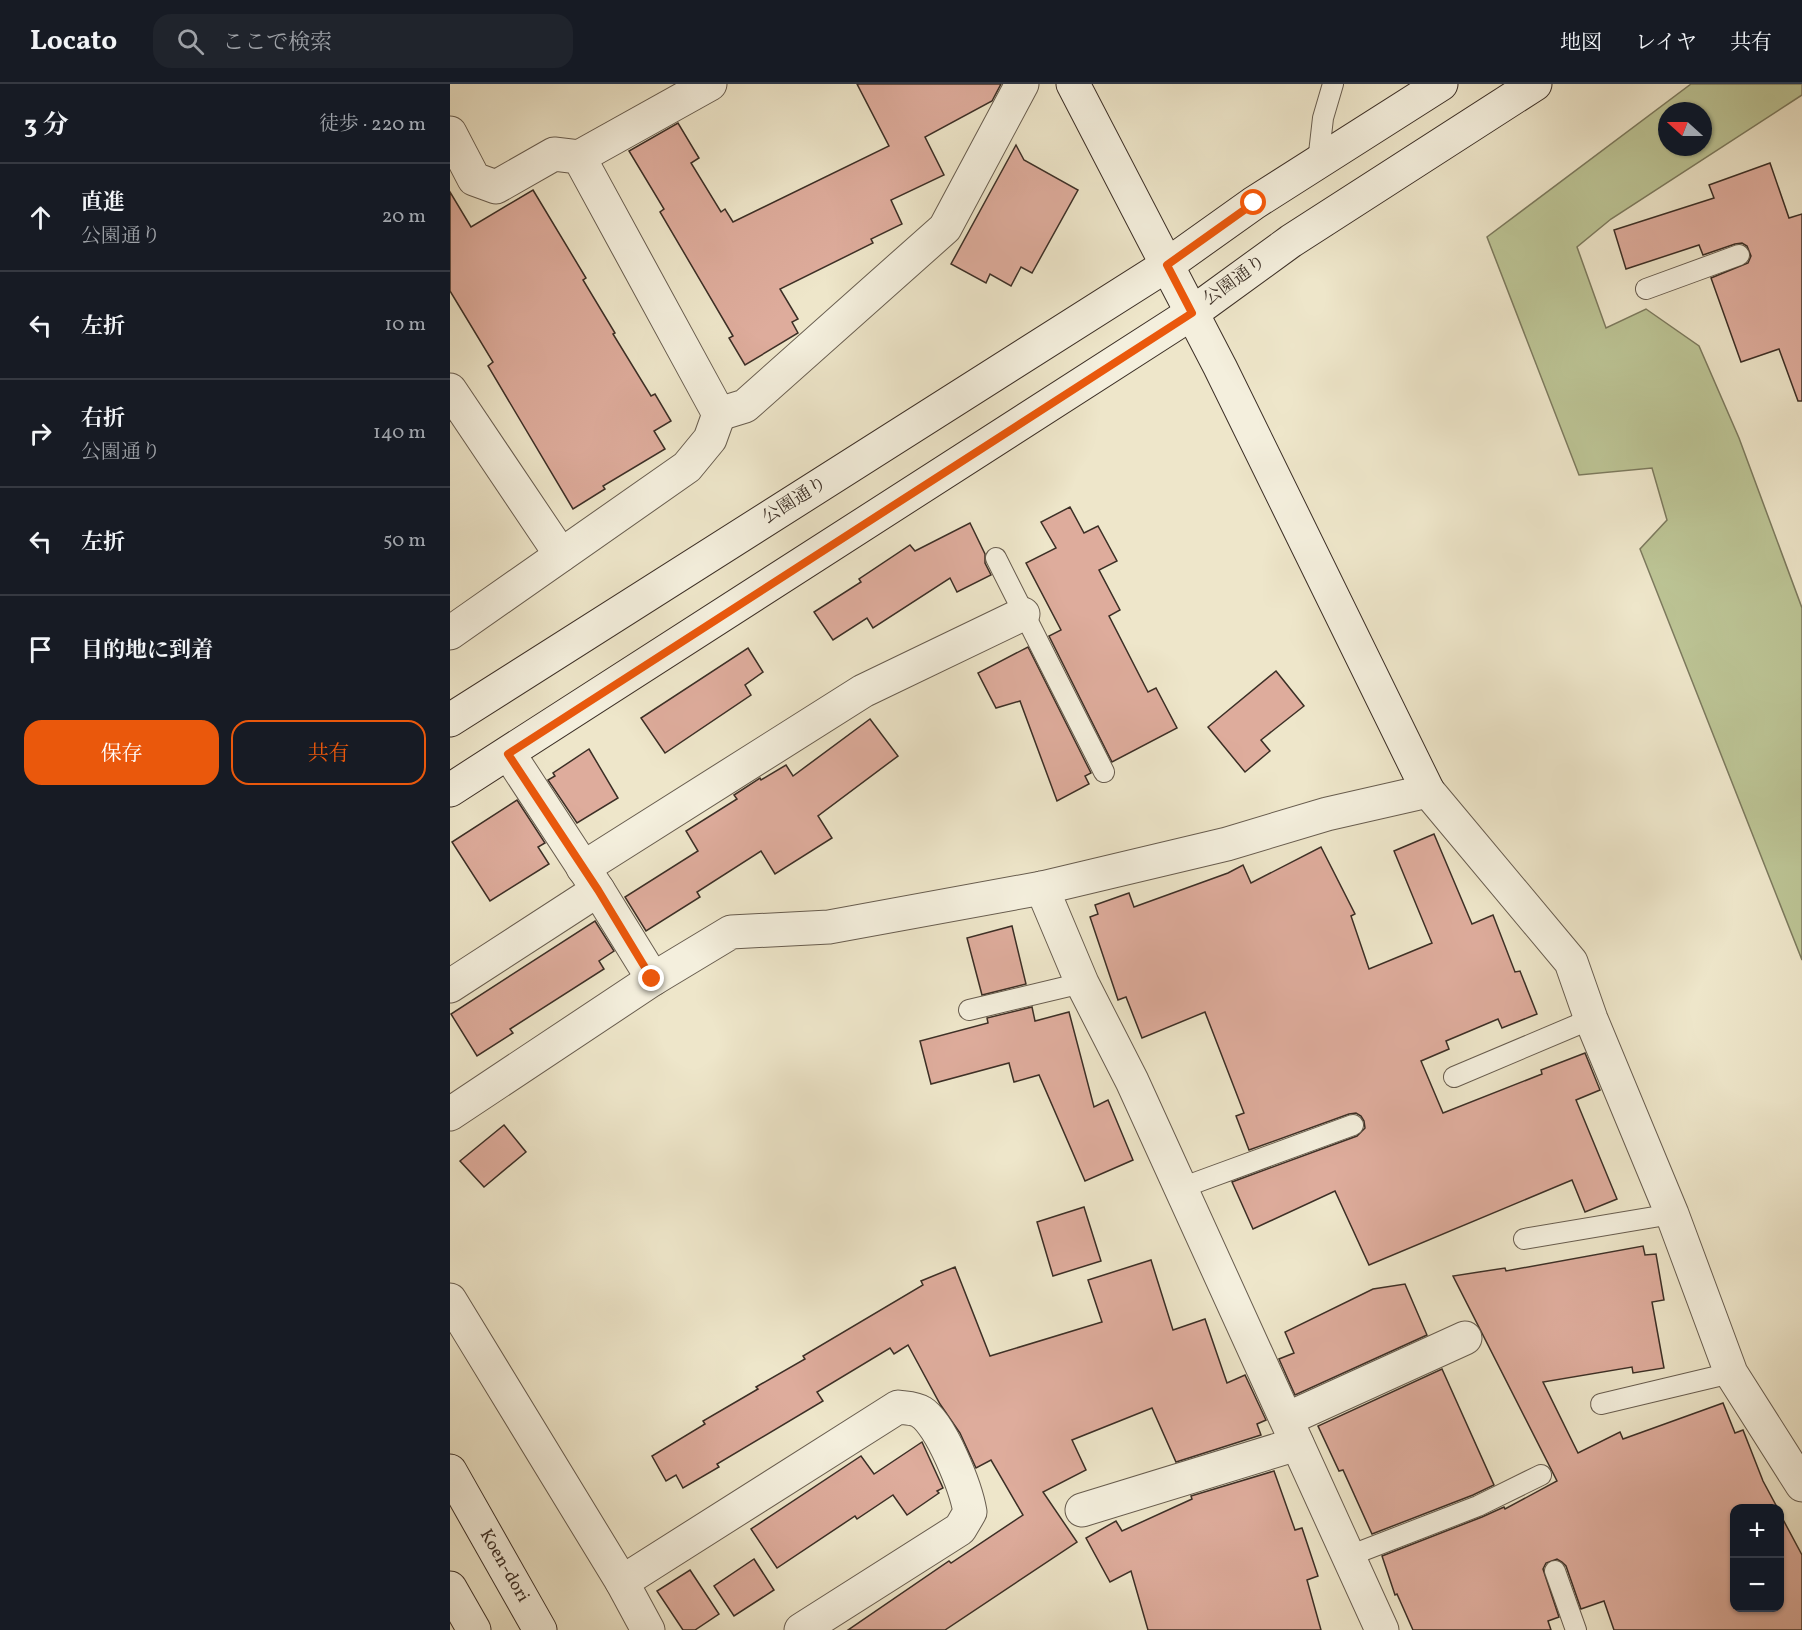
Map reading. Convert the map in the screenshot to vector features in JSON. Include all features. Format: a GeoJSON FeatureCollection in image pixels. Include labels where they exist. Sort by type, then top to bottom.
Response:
{"type":"FeatureCollection","features":[{"type":"Feature","properties":{"kind":"street"},"geometry":{"type":"LineString","coordinates":[[450,133],[474,178],[496,187],[554,154],[579,157],[710,84]]}},
{"type":"Feature","properties":{"kind":"street"},"geometry":{"type":"LineString","coordinates":[[719,414],[745,406],[945,228],[1022,84]]}},
{"type":"Feature","properties":{"kind":"street"},"geometry":{"type":"LineString","coordinates":[[1073,84],[1192,313],[1428,791],[1571,962],[1591,1019],[1672,1214],[1731,1373],[1802,1485]]}},
{"type":"Feature","properties":{"kind":"street","name":"公園通り"},"geometry":{"type":"LineString","coordinates":[[450,720],[1167,265],[1254,203],[1441,84]]}},
{"type":"Feature","properties":{"kind":"street","name":"公園通り"},"geometry":{"type":"LineString","coordinates":[[450,790],[1192,313],[1291,241],[1535,84]]}},
{"type":"Feature","properties":{"kind":"street"},"geometry":{"type":"LineString","coordinates":[[450,633],[687,467],[710,439],[719,414],[579,157]]}},
{"type":"Feature","properties":{"kind":"street"},"geometry":{"type":"LineString","coordinates":[[450,390],[561,555]]}},
{"type":"Feature","properties":{"kind":"street"},"geometry":{"type":"LineString","coordinates":[[450,986],[591,879],[863,691],[1023,614]]}},
{"type":"Feature","properties":{"kind":"street"},"geometry":{"type":"LineString","coordinates":[[508,754],[591,879],[652,979]]}},
{"type":"Feature","properties":{"kind":"street"},"geometry":{"type":"LineString","coordinates":[[450,1114],[652,979],[731,932],[829,927],[1042,888],[1227,844],[1327,814],[1428,791]]}},
{"type":"Feature","properties":{"kind":"street"},"geometry":{"type":"LineString","coordinates":[[1042,888],[1082,983],[1132,1081],[1382,1630]]}},
{"type":"Feature","properties":{"kind":"street"},"geometry":{"type":"LineString","coordinates":[[450,1300],[622,1582],[648,1630]]}},
{"type":"Feature","properties":{"kind":"street"},"geometry":{"type":"LineString","coordinates":[[1082,1510],[1292,1432],[1465,1338]]}},
{"type":"Feature","properties":{"kind":"street"},"geometry":{"type":"LineString","coordinates":[[622,1582],[898,1407],[920,1410],[935,1425],[967,1494],[970,1512],[960,1529],[801,1630]]}},
{"type":"Feature","properties":{"kind":"street","name":"Koen-dori"},"geometry":{"type":"LineString","coordinates":[[450,1471],[540,1630]]}},
{"type":"Feature","properties":{"kind":"street"},"geometry":{"type":"LineString","coordinates":[[450,1588],[474,1630]]}},
{"type":"Feature","properties":{"kind":"lane"},"geometry":{"type":"LineString","coordinates":[[1318,162],[1323,118],[1333,84]]}},
{"type":"Feature","properties":{"kind":"lane"},"geometry":{"type":"LineString","coordinates":[[1646,289],[1739,255]]}},
{"type":"Feature","properties":{"kind":"lane"},"geometry":{"type":"LineString","coordinates":[[996,558],[1104,771]]}},
{"type":"Feature","properties":{"kind":"lane"},"geometry":{"type":"LineString","coordinates":[[969,1010],[1082,983]]}},
{"type":"Feature","properties":{"kind":"lane"},"geometry":{"type":"LineString","coordinates":[[1454,1077],[1591,1019]]}},
{"type":"Feature","properties":{"kind":"lane"},"geometry":{"type":"LineString","coordinates":[[1181,1188],[1353,1125]]}},
{"type":"Feature","properties":{"kind":"lane"},"geometry":{"type":"LineString","coordinates":[[1524,1239],[1672,1214]]}},
{"type":"Feature","properties":{"kind":"lane"},"geometry":{"type":"LineString","coordinates":[[1601,1404],[1731,1373]]}},
{"type":"Feature","properties":{"kind":"lane"},"geometry":{"type":"LineString","coordinates":[[1349,1557],[1478,1506],[1541,1475]]}},
{"type":"Feature","properties":{"kind":"lane"},"geometry":{"type":"LineString","coordinates":[[1555,1571],[1576,1630]]}},
{"type":"Feature","properties":{"kind":"green space"},"geometry":{"type":"Polygon","coordinates":[[[1691,84],[1802,84],[1802,95],[1712,153],[1712,102],[1667,102],[1691,84]]]}},
{"type":"Feature","properties":{"kind":"green space"},"geometry":{"type":"Polygon","coordinates":[[[1658,109],[1658,156],[1708,156],[1611,219],[1577,247],[1606,328],[1646,309],[1699,346],[1739,438],[1802,608],[1802,960],[1640,549],[1667,520],[1652,468],[1579,475],[1487,237],[1658,109]]]}},
{"type":"Feature","properties":{"kind":"building"},"geometry":{"type":"Polygon","coordinates":[[[857,84],[1001,84],[992,101],[925,137],[944,175],[891,200],[902,224],[871,239],[873,243],[780,289],[798,319],[792,322],[798,333],[745,365],[729,338],[733,336],[660,212],[664,209],[629,151],[678,123],[699,158],[691,163],[721,212],[725,209],[733,222],[889,146],[857,84]]]}},
{"type":"Feature","properties":{"kind":"building"},"geometry":{"type":"Polygon","coordinates":[[[1016,145],[1024,160],[1078,190],[1032,273],[1021,267],[1011,286],[990,274],[986,283],[951,264],[1016,145]]]}},
{"type":"Feature","properties":{"kind":"building"},"geometry":{"type":"Polygon","coordinates":[[[1770,163],[1789,218],[1802,214],[1802,401],[1798,401],[1779,349],[1741,362],[1711,278],[1748,263],[1751,256],[1747,246],[1742,243],[1735,244],[1703,255],[1699,245],[1626,269],[1614,230],[1714,198],[1709,185],[1770,163]]]}},
{"type":"Feature","properties":{"kind":"building"},"geometry":{"type":"Polygon","coordinates":[[[533,190],[586,278],[583,280],[615,333],[613,334],[651,396],[655,394],[671,421],[654,431],[665,449],[603,486],[605,489],[573,509],[488,366],[493,362],[450,291],[450,192],[471,227],[533,190]]]}},
{"type":"Feature","properties":{"kind":"building"},"geometry":{"type":"Polygon","coordinates":[[[1070,507],[1084,533],[1098,526],[1117,561],[1099,570],[1120,610],[1109,616],[1148,692],[1156,688],[1177,728],[1112,762],[1049,636],[1061,630],[1026,563],[1056,548],[1041,522],[1070,507]]]}},
{"type":"Feature","properties":{"kind":"building"},"geometry":{"type":"Polygon","coordinates":[[[970,523],[985,554],[985,563],[991,575],[957,592],[950,578],[873,628],[867,618],[833,640],[814,612],[861,582],[859,579],[910,545],[915,551],[970,523]]]}},
{"type":"Feature","properties":{"kind":"building"},"geometry":{"type":"Polygon","coordinates":[[[1028,647],[1091,773],[1085,776],[1089,784],[1057,801],[1020,701],[996,708],[978,673],[1028,647]]]}},
{"type":"Feature","properties":{"kind":"building"},"geometry":{"type":"Polygon","coordinates":[[[748,648],[763,672],[745,685],[751,695],[665,753],[641,718],[748,648]]]}},
{"type":"Feature","properties":{"kind":"building"},"geometry":{"type":"Polygon","coordinates":[[[1276,671],[1304,706],[1261,740],[1270,751],[1245,772],[1208,727],[1276,671]]]}},
{"type":"Feature","properties":{"kind":"building"},"geometry":{"type":"Polygon","coordinates":[[[870,719],[898,756],[818,816],[832,838],[775,874],[761,851],[697,892],[700,897],[646,931],[625,897],[698,851],[686,831],[737,799],[734,795],[760,778],[761,780],[786,765],[793,776],[870,719]]]}},
{"type":"Feature","properties":{"kind":"building"},"geometry":{"type":"Polygon","coordinates":[[[589,749],[618,798],[577,823],[548,780],[555,776],[553,773],[589,749]]]}},
{"type":"Feature","properties":{"kind":"building"},"geometry":{"type":"Polygon","coordinates":[[[517,800],[545,843],[538,847],[549,864],[490,901],[452,842],[517,800]]]}},
{"type":"Feature","properties":{"kind":"building"},"geometry":{"type":"Polygon","coordinates":[[[1434,834],[1472,924],[1493,915],[1515,972],[1520,971],[1537,1014],[1502,1028],[1498,1019],[1446,1041],[1449,1049],[1421,1061],[1443,1113],[1542,1074],[1541,1070],[1585,1053],[1600,1090],[1576,1100],[1617,1199],[1585,1212],[1572,1180],[1369,1265],[1335,1191],[1253,1229],[1232,1182],[1357,1136],[1365,1128],[1361,1116],[1356,1113],[1349,1114],[1249,1150],[1236,1116],[1244,1113],[1205,1012],[1142,1038],[1126,997],[1118,1000],[1090,917],[1098,914],[1095,905],[1129,893],[1134,907],[1228,873],[1243,865],[1251,883],[1321,847],[1355,914],[1351,916],[1369,969],[1432,943],[1394,851],[1434,834]]]}},
{"type":"Feature","properties":{"kind":"building"},"geometry":{"type":"Polygon","coordinates":[[[595,921],[614,951],[599,961],[604,969],[510,1029],[513,1033],[477,1056],[451,1014],[595,921]]]}},
{"type":"Feature","properties":{"kind":"building"},"geometry":{"type":"Polygon","coordinates":[[[1012,926],[1026,984],[982,995],[967,938],[1012,926]]]}},
{"type":"Feature","properties":{"kind":"building"},"geometry":{"type":"Polygon","coordinates":[[[1032,1007],[1035,1021],[1069,1012],[1094,1107],[1108,1100],[1133,1160],[1085,1181],[1039,1075],[1014,1082],[1009,1063],[931,1084],[920,1041],[988,1023],[987,1018],[1032,1007]]]}},
{"type":"Feature","properties":{"kind":"building"},"geometry":{"type":"Polygon","coordinates":[[[504,1125],[526,1152],[484,1187],[460,1161],[504,1125]]]}},
{"type":"Feature","properties":{"kind":"building"},"geometry":{"type":"Polygon","coordinates":[[[1084,1207],[1101,1261],[1053,1276],[1037,1222],[1084,1207]]]}},
{"type":"Feature","properties":{"kind":"building"},"geometry":{"type":"Polygon","coordinates":[[[1643,1246],[1645,1255],[1656,1254],[1664,1300],[1652,1302],[1664,1368],[1633,1373],[1632,1367],[1543,1382],[1578,1453],[1620,1432],[1623,1439],[1723,1403],[1735,1433],[1743,1430],[1763,1481],[1775,1504],[1730,1504],[1730,1612],[1784,1612],[1784,1521],[1802,1555],[1802,1630],[1614,1630],[1604,1601],[1581,1609],[1566,1566],[1557,1559],[1546,1563],[1543,1569],[1559,1617],[1548,1621],[1551,1630],[1413,1630],[1397,1594],[1395,1595],[1382,1556],[1504,1507],[1505,1509],[1557,1481],[1453,1276],[1505,1268],[1506,1271],[1643,1246]]]}},
{"type":"Feature","properties":{"kind":"building"},"geometry":{"type":"Polygon","coordinates":[[[1151,1260],[1173,1330],[1205,1319],[1227,1383],[1245,1375],[1266,1420],[1257,1424],[1261,1435],[1176,1462],[1152,1408],[1072,1440],[1086,1470],[1043,1492],[1077,1542],[945,1630],[848,1630],[949,1561],[951,1563],[1023,1515],[991,1460],[976,1468],[960,1433],[940,1404],[908,1345],[894,1354],[890,1348],[817,1392],[823,1401],[717,1464],[719,1467],[683,1488],[676,1475],[666,1481],[652,1456],[705,1424],[703,1421],[758,1389],[756,1387],[805,1359],[803,1356],[923,1285],[921,1281],[955,1267],[990,1356],[1102,1322],[1088,1280],[1151,1260]]]}},
{"type":"Feature","properties":{"kind":"building"},"geometry":{"type":"Polygon","coordinates":[[[1405,1284],[1427,1335],[1295,1395],[1279,1359],[1294,1353],[1285,1332],[1373,1289],[1405,1284]]]}},
{"type":"Feature","properties":{"kind":"building"},"geometry":{"type":"Polygon","coordinates":[[[1442,1369],[1494,1485],[1372,1534],[1343,1470],[1339,1471],[1318,1426],[1442,1369]]]}},
{"type":"Feature","properties":{"kind":"building"},"geometry":{"type":"Polygon","coordinates":[[[922,1442],[943,1488],[937,1491],[939,1493],[907,1515],[893,1495],[857,1519],[855,1516],[777,1568],[751,1529],[861,1456],[874,1474],[922,1442]]]}},
{"type":"Feature","properties":{"kind":"building"},"geometry":{"type":"Polygon","coordinates":[[[1274,1471],[1295,1530],[1302,1528],[1318,1576],[1307,1580],[1321,1630],[1148,1630],[1131,1571],[1110,1582],[1086,1538],[1116,1521],[1122,1531],[1192,1499],[1191,1496],[1274,1471]]]}},
{"type":"Feature","properties":{"kind":"building"},"geometry":{"type":"Polygon","coordinates":[[[754,1559],[774,1590],[734,1616],[714,1586],[754,1559]]]}},
{"type":"Feature","properties":{"kind":"building"},"geometry":{"type":"Polygon","coordinates":[[[690,1570],[719,1614],[695,1630],[683,1630],[657,1591],[690,1570]]]}},
{"type":"Feature","properties":{"kind":"route"},"geometry":{"type":"LineString","coordinates":[[652,979],[598,890],[508,754],[1192,313],[1167,265],[1254,203]]}}]}
